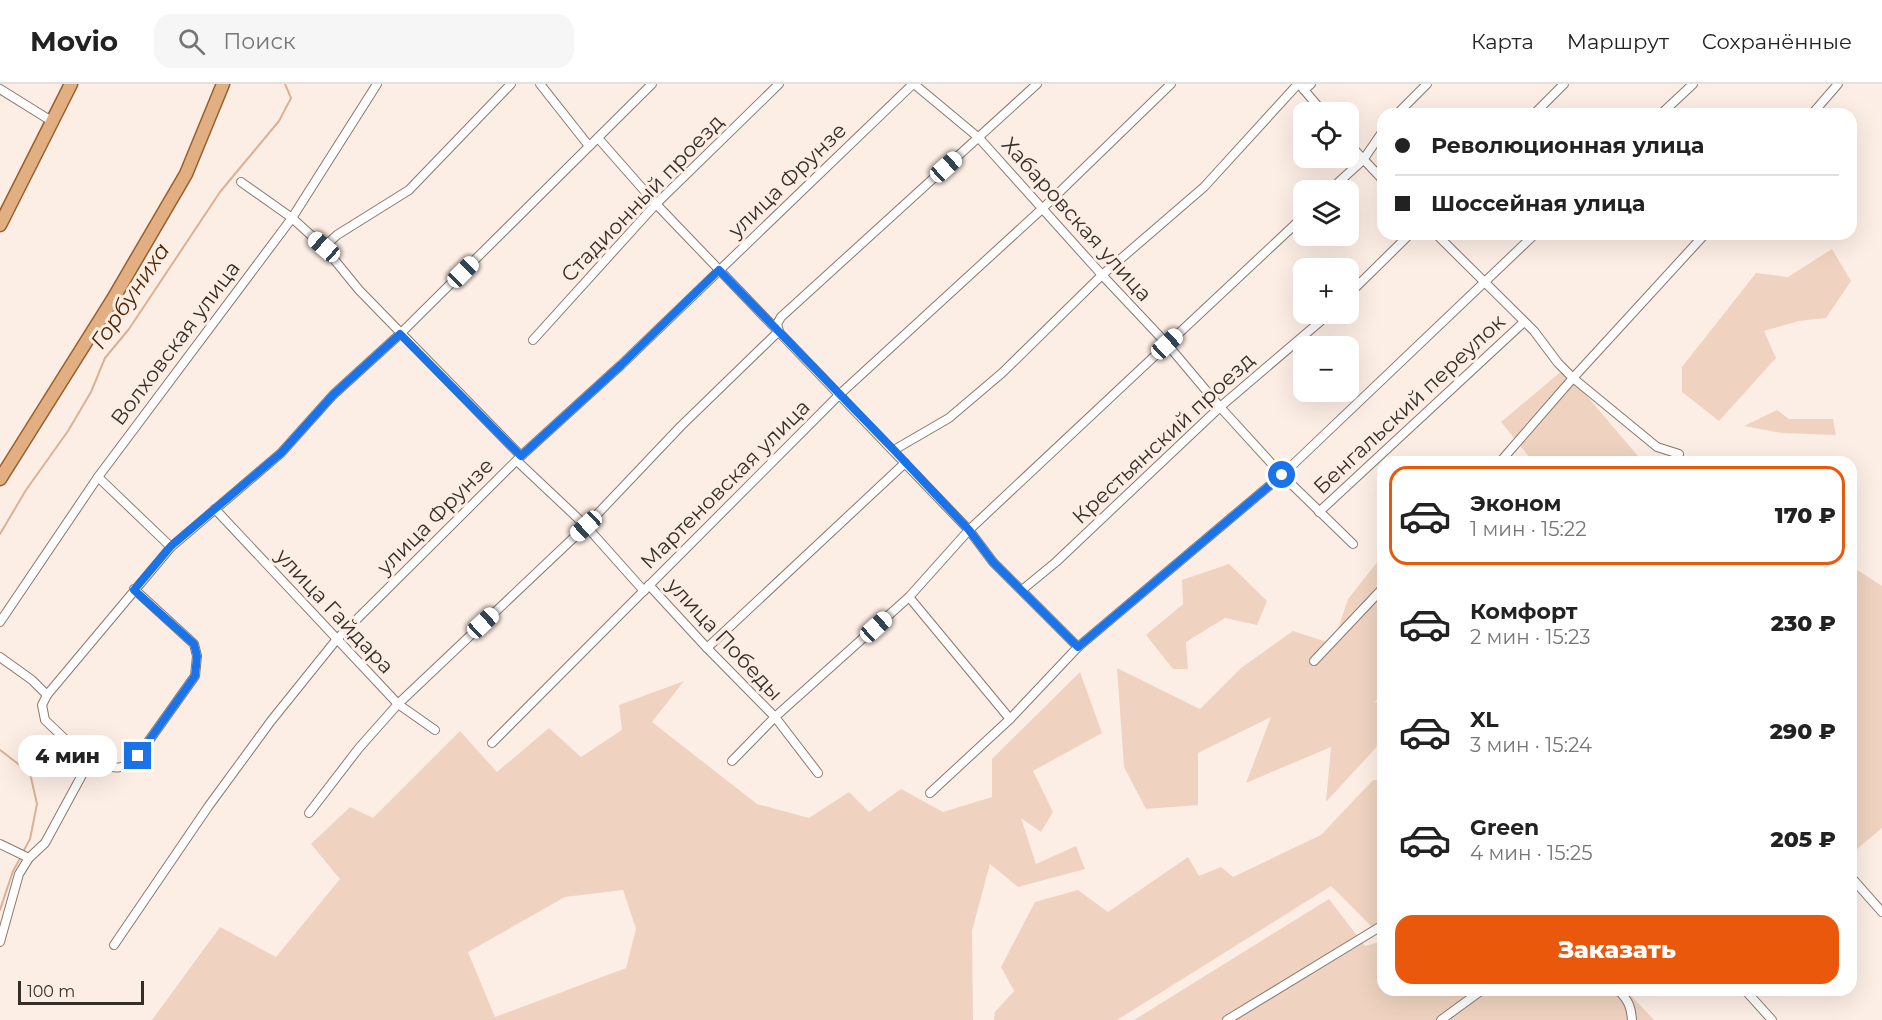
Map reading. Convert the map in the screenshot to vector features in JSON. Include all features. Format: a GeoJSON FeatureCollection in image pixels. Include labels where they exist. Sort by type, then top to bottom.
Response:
{"type":"FeatureCollection","features":[{"type":"Feature","properties":{"kind":"main road"},"geometry":{"type":"LineString","coordinates":[[0,225],[71,84]]}},
{"type":"Feature","properties":{"kind":"main road"},"geometry":{"type":"LineString","coordinates":[[0,479],[113,299],[186,174],[223,84]]}},
{"type":"Feature","properties":{"kind":"street","name":"Волховская улица"},"geometry":{"type":"LineString","coordinates":[[0,622],[98,477],[292,218],[377,84]]}},
{"type":"Feature","properties":{"kind":"street"},"geometry":{"type":"LineString","coordinates":[[324,247],[337,235],[409,190],[511,84]]}},
{"type":"Feature","properties":{"kind":"street"},"geometry":{"type":"LineString","coordinates":[[540,84],[589,146]]}},
{"type":"Feature","properties":{"kind":"street"},"geometry":{"type":"LineString","coordinates":[[134,590],[194,644],[197,665],[195,676],[138,756],[129,765],[120,769],[89,762],[45,720],[42,705],[47,695],[134,590],[171,546],[281,453],[333,395],[400,334],[652,84]]}},
{"type":"Feature","properties":{"kind":"street","name":"Стадионный проезд"},"geometry":{"type":"LineString","coordinates":[[532,340],[656,204],[779,84]]}},
{"type":"Feature","properties":{"kind":"street","name":"Хабаровская улица"},"geometry":{"type":"LineString","coordinates":[[913,84],[979,138],[1167,344],[1282,475],[1353,544]]}},
{"type":"Feature","properties":{"kind":"street","name":"улица Фрунзе"},"geometry":{"type":"LineString","coordinates":[[114,945],[208,807],[271,721],[337,639],[519,458],[621,365],[913,84]]}},
{"type":"Feature","properties":{"kind":"street"},"geometry":{"type":"LineString","coordinates":[[778,331],[777,324],[781,316],[1037,84]]}},
{"type":"Feature","properties":{"kind":"street","name":"Мартеновская улица"},"geometry":{"type":"LineString","coordinates":[[492,743],[840,394],[1043,208],[1171,84]]}},
{"type":"Feature","properties":{"kind":"street"},"geometry":{"type":"LineString","coordinates":[[894,450],[949,418],[1002,373],[1102,275],[1204,186],[1301,86],[1311,84]]}},
{"type":"Feature","properties":{"kind":"street"},"geometry":{"type":"LineString","coordinates":[[1403,108],[1427,84]]}},
{"type":"Feature","properties":{"kind":"street"},"geometry":{"type":"LineString","coordinates":[[1540,108],[1564,84]]}},
{"type":"Feature","properties":{"kind":"street"},"geometry":{"type":"LineString","coordinates":[[1666,108],[1683,87],[1693,84]]}},
{"type":"Feature","properties":{"kind":"street"},"geometry":{"type":"LineString","coordinates":[[1817,108],[1838,84]]}},
{"type":"Feature","properties":{"kind":"street"},"geometry":{"type":"LineString","coordinates":[[1301,86],[1315,102]]}},
{"type":"Feature","properties":{"kind":"street"},"geometry":{"type":"LineString","coordinates":[[0,89],[53,122]]}},
{"type":"Feature","properties":{"kind":"street"},"geometry":{"type":"LineString","coordinates":[[598,138],[656,204],[969,530],[993,562],[1078,647]]}},
{"type":"Feature","properties":{"kind":"street"},"geometry":{"type":"LineString","coordinates":[[1341,180],[1363,160],[1377,140]]}},
{"type":"Feature","properties":{"kind":"street"},"geometry":{"type":"LineString","coordinates":[[1359,155],[1377,174]]}},
{"type":"Feature","properties":{"kind":"street","name":"улица Победы"},"geometry":{"type":"LineString","coordinates":[[241,182],[292,218],[324,247],[359,290],[400,334],[646,588],[775,717],[818,773]]}},
{"type":"Feature","properties":{"kind":"street"},"geometry":{"type":"LineString","coordinates":[[732,761],[775,717],[909,597],[969,530],[1293,226]]}},
{"type":"Feature","properties":{"kind":"street"},"geometry":{"type":"LineString","coordinates":[[1359,284],[1404,240]]}},
{"type":"Feature","properties":{"kind":"street"},"geometry":{"type":"LineString","coordinates":[[1442,240],[1524,322],[1573,378],[1657,447],[1674,456]]}},
{"type":"Feature","properties":{"kind":"street"},"geometry":{"type":"LineString","coordinates":[[930,793],[1010,719],[1078,647],[1282,475],[1529,240]]}},
{"type":"Feature","properties":{"kind":"street"},"geometry":{"type":"LineString","coordinates":[[1505,456],[1700,240]]}},
{"type":"Feature","properties":{"kind":"street","name":"Бенгальский переулок"},"geometry":{"type":"LineString","coordinates":[[1379,456],[1524,322]]}},
{"type":"Feature","properties":{"kind":"street","name":"Крестьянский проезд"},"geometry":{"type":"LineString","coordinates":[[1022,590],[1056,562],[1220,407],[1317,324]]}},
{"type":"Feature","properties":{"kind":"street"},"geometry":{"type":"LineString","coordinates":[[309,813],[359,748],[398,704],[586,526],[681,426],[778,331]]}},
{"type":"Feature","properties":{"kind":"street","name":"Бенгальский переулок"},"geometry":{"type":"LineString","coordinates":[[1318,512],[1377,458]]}},
{"type":"Feature","properties":{"kind":"street"},"geometry":{"type":"LineString","coordinates":[[707,648],[905,463]]}},
{"type":"Feature","properties":{"kind":"street"},"geometry":{"type":"LineString","coordinates":[[98,477],[171,546]]}},
{"type":"Feature","properties":{"kind":"street","name":"улица Гайдара"},"geometry":{"type":"LineString","coordinates":[[214,509],[398,704],[435,730]]}},
{"type":"Feature","properties":{"kind":"street"},"geometry":{"type":"LineString","coordinates":[[1314,661],[1377,594]]}},
{"type":"Feature","properties":{"kind":"street"},"geometry":{"type":"LineString","coordinates":[[909,597],[1010,719]]}},
{"type":"Feature","properties":{"kind":"street"},"geometry":{"type":"LineString","coordinates":[[0,657],[32,680],[47,695]]}},
{"type":"Feature","properties":{"kind":"street"},"geometry":{"type":"LineString","coordinates":[[0,942],[19,874],[29,858],[45,843],[89,762]]}},
{"type":"Feature","properties":{"kind":"street"},"geometry":{"type":"LineString","coordinates":[[0,844],[29,858]]}},
{"type":"Feature","properties":{"kind":"street"},"geometry":{"type":"LineString","coordinates":[[1857,884],[1882,912]]}},
{"type":"Feature","properties":{"kind":"street"},"geometry":{"type":"LineString","coordinates":[[1227,1020],[1377,929]]}},
{"type":"Feature","properties":{"kind":"street"},"geometry":{"type":"LineString","coordinates":[[1441,1020],[1474,996]]}},
{"type":"Feature","properties":{"kind":"street"},"geometry":{"type":"LineString","coordinates":[[1624,996],[1631,1008],[1632,1020]]}},
{"type":"Feature","properties":{"kind":"street"},"geometry":{"type":"LineString","coordinates":[[1750,996],[1772,1020]]}},
{"type":"Feature","properties":{"kind":"shaded area"},"geometry":{"type":"Polygon","coordinates":[[[1832,249],[1851,281],[1826,318],[1799,321],[1764,331],[1776,358],[1719,421],[1682,392],[1682,367],[1756,273],[1788,277],[1832,249]]]}},
{"type":"Feature","properties":{"kind":"shaded area"},"geometry":{"type":"Polygon","coordinates":[[[1564,369],[1638,456],[1528,456],[1501,422],[1564,369]]]}},
{"type":"Feature","properties":{"kind":"shaded area"},"geometry":{"type":"Polygon","coordinates":[[[1777,410],[1789,419],[1833,419],[1836,435],[1782,433],[1744,426],[1777,410]]]}},
{"type":"Feature","properties":{"kind":"shaded area"},"geometry":{"type":"Polygon","coordinates":[[[1377,563],[1377,700],[1374,703],[1377,702],[1377,747],[1326,802],[1331,747],[1246,783],[1271,717],[1198,753],[1198,805],[1146,809],[1124,767],[1117,668],[1200,709],[1241,668],[1293,631],[1333,644],[1348,599],[1377,563]]]}},
{"type":"Feature","properties":{"kind":"shaded area"},"geometry":{"type":"Polygon","coordinates":[[[1229,564],[1267,601],[1257,625],[1225,618],[1186,642],[1188,669],[1173,669],[1146,635],[1183,604],[1182,580],[1229,564]]]}},
{"type":"Feature","properties":{"kind":"shaded area"},"geometry":{"type":"Polygon","coordinates":[[[1857,570],[1882,586],[1882,828],[1857,849],[1857,570]]]}},
{"type":"Feature","properties":{"kind":"shaded area"},"geometry":{"type":"Polygon","coordinates":[[[1080,672],[1102,733],[1033,771],[1053,812],[1041,832],[1021,818],[1036,864],[1076,846],[1085,869],[1018,887],[990,864],[972,931],[973,1020],[152,1020],[220,927],[276,957],[340,879],[311,844],[350,807],[373,818],[460,731],[497,772],[549,728],[581,757],[622,730],[619,705],[684,681],[652,722],[757,804],[809,818],[849,792],[869,812],[901,789],[943,812],[992,797],[992,759],[1080,672]],[[623,890],[565,897],[468,952],[495,1017],[626,968],[636,929],[623,890]]]}},
{"type":"Feature","properties":{"kind":"shaded area"},"geometry":{"type":"Polygon","coordinates":[[[1373,780],[1377,780],[1377,924],[1372,927],[1331,886],[1117,1020],[994,1020],[995,1012],[1014,991],[1001,967],[1035,902],[1078,890],[1108,912],[1188,857],[1199,876],[1221,867],[1233,877],[1321,835],[1373,780]]]}},
{"type":"Feature","properties":{"kind":"shaded area"},"geometry":{"type":"Polygon","coordinates":[[[1329,899],[1365,946],[1377,943],[1377,996],[1632,996],[1654,1020],[1134,1020],[1329,899]]]}},
{"type":"Feature","properties":{"kind":"waterway","name":"Горбуниха"},"geometry":{"type":"LineString","coordinates":[[0,534],[26,490],[68,431],[91,392],[105,358],[129,329],[220,192],[279,121],[291,98],[285,84]]}},
{"type":"Feature","properties":{"kind":"waterway","name":"Горбуниха"},"geometry":{"type":"LineString","coordinates":[[0,750],[30,773],[37,804],[30,839],[23,852]]}},
{"type":"Feature","properties":{"kind":"waterway","name":"Горбуниха"},"geometry":{"type":"LineString","coordinates":[[0,910],[13,871],[21,857]]}},
{"type":"Feature","properties":{"kind":"route"},"geometry":{"type":"LineString","coordinates":[[138,756],[195,676],[197,656],[194,644],[134,590],[171,546],[281,453],[333,395],[400,334],[521,456],[621,365],[719,270],[894,450],[969,530],[993,562],[1078,647],[1282,475]]}}]}
